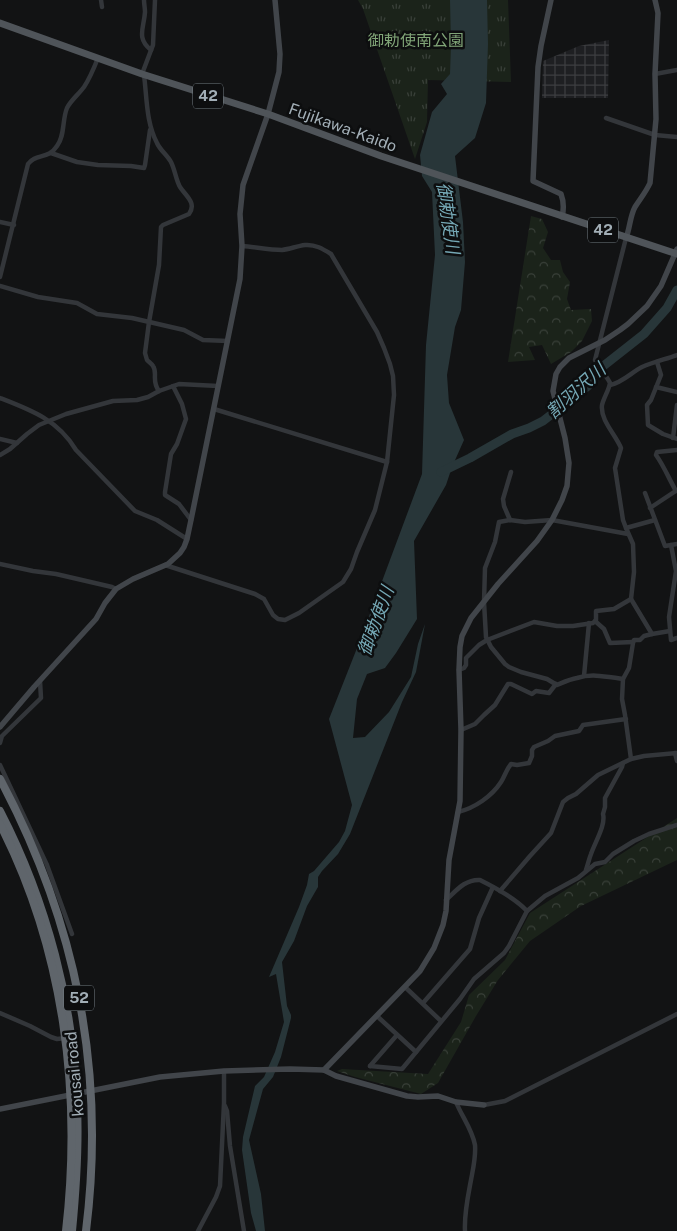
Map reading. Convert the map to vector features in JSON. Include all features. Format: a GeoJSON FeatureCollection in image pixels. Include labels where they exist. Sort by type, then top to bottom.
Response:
{"type":"FeatureCollection","features":[{"type":"Feature","properties":{"kind":"highway","name":"kousai road"},"geometry":{"type":"LineString","coordinates":[[0,779],[33,847],[53,898],[80,1000],[86,1037],[93,1126],[92,1166],[86,1231]]}},
{"type":"Feature","properties":{"kind":"highway"},"geometry":{"type":"LineString","coordinates":[[0,811],[21,856],[44,916],[67,1009],[78,1105],[77,1170],[72,1231]]}},
{"type":"Feature","properties":{"kind":"highway","name":"kousai road"},"geometry":{"type":"LineString","coordinates":[[0,824],[32,897],[61,1006],[66,1038],[72,1119],[71,1170],[66,1231]]}},
{"type":"Feature","properties":{"kind":"main road","name":"Fujikawa-Kaido"},"geometry":{"type":"LineString","coordinates":[[0,23],[143,74],[268,114],[381,156],[626,238],[676,252]]}},
{"type":"Feature","properties":{"kind":"street"},"geometry":{"type":"LineString","coordinates":[[101,0],[102,7]]}},
{"type":"Feature","properties":{"kind":"street"},"geometry":{"type":"LineString","coordinates":[[144,0],[145,11],[142,35],[144,42],[151,50]]}},
{"type":"Feature","properties":{"kind":"street"},"geometry":{"type":"LineString","coordinates":[[51,153],[77,162],[98,166],[144,168],[150,128],[143,74],[153,45],[155,0]]}},
{"type":"Feature","properties":{"kind":"street"},"geometry":{"type":"LineString","coordinates":[[0,727],[96,620],[105,603],[116,589],[133,579],[165,565],[173,560],[184,547],[240,279],[242,246],[240,214],[243,185],[268,114],[280,72],[275,0]]}},
{"type":"Feature","properties":{"kind":"street"},"geometry":{"type":"LineString","coordinates":[[551,0],[538,67],[533,181],[562,194],[564,208],[562,217]]}},
{"type":"Feature","properties":{"kind":"street"},"geometry":{"type":"LineString","coordinates":[[652,634],[631,600],[634,572],[633,544],[626,528],[615,468],[621,448],[603,415],[602,404],[610,385],[608,378],[595,360],[633,213],[650,183],[656,119],[655,74],[658,13],[655,0]]}},
{"type":"Feature","properties":{"kind":"street"},"geometry":{"type":"LineString","coordinates":[[0,277],[28,164],[32,160],[51,153],[57,147],[60,142],[67,109],[85,86],[98,58]]}},
{"type":"Feature","properties":{"kind":"street"},"geometry":{"type":"LineString","coordinates":[[655,74],[677,70]]}},
{"type":"Feature","properties":{"kind":"street"},"geometry":{"type":"LineString","coordinates":[[606,118],[655,135],[677,137]]}},
{"type":"Feature","properties":{"kind":"street"},"geometry":{"type":"LineString","coordinates":[[150,128],[160,149],[170,160],[180,187],[190,200],[192,207],[189,214],[161,227],[160,265],[149,322],[145,356],[153,365],[154,382],[159,391]]}},
{"type":"Feature","properties":{"kind":"street"},"geometry":{"type":"LineString","coordinates":[[0,222],[14,225]]}},
{"type":"Feature","properties":{"kind":"street"},"geometry":{"type":"LineString","coordinates":[[165,565],[255,594],[264,599],[273,615],[278,619],[285,620],[299,613],[343,582],[347,576],[375,510],[387,462],[394,395],[390,364],[377,332],[331,254],[312,245],[279,250],[242,246]]}},
{"type":"Feature","properties":{"kind":"street"},"geometry":{"type":"LineString","coordinates":[[324,1070],[420,971],[434,948],[443,926],[446,911],[449,860],[461,785],[459,670],[462,636],[471,618],[498,584],[537,541],[552,520],[562,500],[567,486],[569,463],[553,391],[560,367],[569,358],[599,343],[628,324],[647,306],[661,286],[676,252]]}},
{"type":"Feature","properties":{"kind":"street"},"geometry":{"type":"LineString","coordinates":[[0,286],[38,298],[77,303],[97,314],[132,318],[184,330],[203,340],[228,341]]}},
{"type":"Feature","properties":{"kind":"street"},"geometry":{"type":"LineString","coordinates":[[610,385],[619,382],[642,367],[677,355]]}},
{"type":"Feature","properties":{"kind":"street"},"geometry":{"type":"LineString","coordinates":[[657,362],[661,375],[651,400],[647,405],[648,426],[675,438],[677,405]]}},
{"type":"Feature","properties":{"kind":"street"},"geometry":{"type":"LineString","coordinates":[[0,455],[39,425],[66,414],[113,401],[137,400],[179,384],[218,386]]}},
{"type":"Feature","properties":{"kind":"street"},"geometry":{"type":"LineString","coordinates":[[174,386],[186,419],[177,444],[171,454],[165,492],[179,504],[191,520]]}},
{"type":"Feature","properties":{"kind":"street"},"geometry":{"type":"LineString","coordinates":[[656,387],[677,392]]}},
{"type":"Feature","properties":{"kind":"street"},"geometry":{"type":"LineString","coordinates":[[0,398],[49,420],[136,511],[157,520],[186,539]]}},
{"type":"Feature","properties":{"kind":"street"},"geometry":{"type":"LineString","coordinates":[[214,409],[387,462]]}},
{"type":"Feature","properties":{"kind":"street"},"geometry":{"type":"LineString","coordinates":[[0,439],[16,443]]}},
{"type":"Feature","properties":{"kind":"street"},"geometry":{"type":"LineString","coordinates":[[650,508],[677,490],[656,455],[657,452],[677,450]]}},
{"type":"Feature","properties":{"kind":"street"},"geometry":{"type":"LineString","coordinates":[[510,520],[503,499],[511,472]]}},
{"type":"Feature","properties":{"kind":"street"},"geometry":{"type":"LineString","coordinates":[[645,493],[666,546],[677,544]]}},
{"type":"Feature","properties":{"kind":"street"},"geometry":{"type":"LineString","coordinates":[[623,679],[584,676],[557,685],[547,679],[521,672],[504,664],[486,637],[485,568],[495,542],[499,522],[510,520],[524,522],[552,520],[628,534]]}},
{"type":"Feature","properties":{"kind":"street"},"geometry":{"type":"LineString","coordinates":[[626,528],[655,520]]}},
{"type":"Feature","properties":{"kind":"street"},"geometry":{"type":"LineString","coordinates":[[671,545],[676,571],[669,617],[671,640],[677,638]]}},
{"type":"Feature","properties":{"kind":"street"},"geometry":{"type":"LineString","coordinates":[[0,564],[56,574],[116,589]]}},
{"type":"Feature","properties":{"kind":"street"},"geometry":{"type":"LineString","coordinates":[[595,621],[596,611],[614,608],[631,600]]}},
{"type":"Feature","properties":{"kind":"street"},"geometry":{"type":"LineString","coordinates":[[459,670],[466,666],[466,658],[469,654],[487,640],[534,622],[557,626],[573,626],[595,621]]}},
{"type":"Feature","properties":{"kind":"street"},"geometry":{"type":"LineString","coordinates":[[595,621],[604,629],[610,643],[633,642],[634,640],[640,640],[644,636],[670,631]]}},
{"type":"Feature","properties":{"kind":"street"},"geometry":{"type":"LineString","coordinates":[[584,676],[588,623]]}},
{"type":"Feature","properties":{"kind":"street"},"geometry":{"type":"LineString","coordinates":[[631,760],[622,699],[623,679],[629,668],[633,642]]}},
{"type":"Feature","properties":{"kind":"street"},"geometry":{"type":"LineString","coordinates":[[0,743],[2,736],[41,698],[40,681]]}},
{"type":"Feature","properties":{"kind":"street"},"geometry":{"type":"LineString","coordinates":[[460,730],[476,724],[496,705],[508,684],[532,694],[536,691],[552,692],[556,684]]}},
{"type":"Feature","properties":{"kind":"street"},"geometry":{"type":"LineString","coordinates":[[458,812],[483,801],[501,782],[507,769],[512,764],[517,765],[529,762],[534,747],[548,742],[554,736],[579,732],[583,725],[626,719]]}},
{"type":"Feature","properties":{"kind":"street"},"geometry":{"type":"LineString","coordinates":[[500,891],[552,833],[563,802],[576,794],[598,775],[623,763],[644,756],[676,753],[677,761]]}},
{"type":"Feature","properties":{"kind":"street"},"geometry":{"type":"LineString","coordinates":[[586,870],[604,817],[605,798],[623,763]]}},
{"type":"Feature","properties":{"kind":"street"},"geometry":{"type":"LineString","coordinates":[[0,765],[47,865],[72,934]]}},
{"type":"Feature","properties":{"kind":"street"},"geometry":{"type":"LineString","coordinates":[[397,1035],[370,1066],[402,1069],[460,999],[474,979],[504,953],[527,911],[545,896],[578,878],[595,864],[605,862],[613,854],[634,841],[677,825]]}},
{"type":"Feature","properties":{"kind":"street"},"geometry":{"type":"LineString","coordinates":[[446,900],[461,886],[468,882],[480,880],[500,891],[527,911]]}},
{"type":"Feature","properties":{"kind":"street"},"geometry":{"type":"LineString","coordinates":[[423,1003],[470,950],[479,918],[493,887]]}},
{"type":"Feature","properties":{"kind":"street"},"geometry":{"type":"LineString","coordinates":[[404,987],[441,1021]]}},
{"type":"Feature","properties":{"kind":"street"},"geometry":{"type":"LineString","coordinates":[[0,1013],[51,1037],[57,1039],[66,1038]]}},
{"type":"Feature","properties":{"kind":"street"},"geometry":{"type":"LineString","coordinates":[[0,1110],[160,1076],[290,1069],[324,1070],[336,1076],[407,1096],[438,1096],[456,1102],[484,1105],[505,1101],[677,1014]]}},
{"type":"Feature","properties":{"kind":"street"},"geometry":{"type":"LineString","coordinates":[[377,1016],[416,1052]]}},
{"type":"Feature","properties":{"kind":"street"},"geometry":{"type":"LineString","coordinates":[[198,1231],[220,1186],[226,1071]]}},
{"type":"Feature","properties":{"kind":"street"},"geometry":{"type":"LineString","coordinates":[[456,1102],[467,1123],[475,1145],[468,1192],[466,1231]]}},
{"type":"Feature","properties":{"kind":"street"},"geometry":{"type":"LineString","coordinates":[[224,1103],[227,1111],[230,1146],[244,1231]]}},
{"type":"Feature","properties":{"kind":"shaded area"},"geometry":{"type":"Polygon","coordinates":[[[609,40],[608,98],[542,98],[543,61],[579,46],[609,40]]]}},
{"type":"Feature","properties":{"kind":"green space","name":"御勅使南公園"},"geometry":{"type":"Polygon","coordinates":[[[358,0],[508,0],[511,82],[428,80],[427,122],[415,159],[363,9],[358,0]]]}},
{"type":"Feature","properties":{"kind":"green space"},"geometry":{"type":"Polygon","coordinates":[[[531,216],[542,219],[548,232],[543,248],[551,260],[560,260],[563,272],[570,282],[567,299],[571,310],[591,309],[592,321],[582,341],[571,352],[551,364],[542,345],[529,347],[535,360],[508,362],[531,216]]]}},
{"type":"Feature","properties":{"kind":"green space"},"geometry":{"type":"Polygon","coordinates":[[[677,818],[677,860],[581,906],[530,941],[498,980],[438,1083],[421,1094],[337,1071],[342,1069],[428,1074],[461,1022],[469,995],[505,960],[530,913],[677,818]]]}},
{"type":"Feature","properties":{"kind":"water","name":"御勅使川"},"geometry":{"type":"Polygon","coordinates":[[[450,0],[487,0],[486,103],[475,138],[455,156],[463,222],[465,262],[461,310],[455,327],[447,375],[449,403],[464,440],[446,485],[414,541],[417,619],[385,668],[367,674],[357,699],[353,738],[365,737],[389,712],[411,677],[418,644],[425,624],[416,672],[402,702],[350,834],[338,854],[318,877],[318,887],[307,906],[294,941],[282,962],[287,1006],[291,1018],[281,1057],[273,1077],[263,1089],[249,1140],[261,1194],[265,1231],[256,1231],[251,1213],[242,1150],[243,1137],[255,1086],[264,1077],[275,1052],[284,1022],[276,974],[269,977],[299,907],[309,874],[314,871],[339,842],[345,831],[352,805],[329,719],[422,474],[426,345],[435,255],[432,192],[422,176],[420,155],[432,112],[447,94],[441,84],[450,74],[450,0]]]}},
{"type":"Feature","properties":{"kind":"waterway","name":"割羽沢川"},"geometry":{"type":"LineString","coordinates":[[441,472],[512,434],[543,421],[588,386],[597,371],[644,334],[667,308],[677,290]]}}]}
